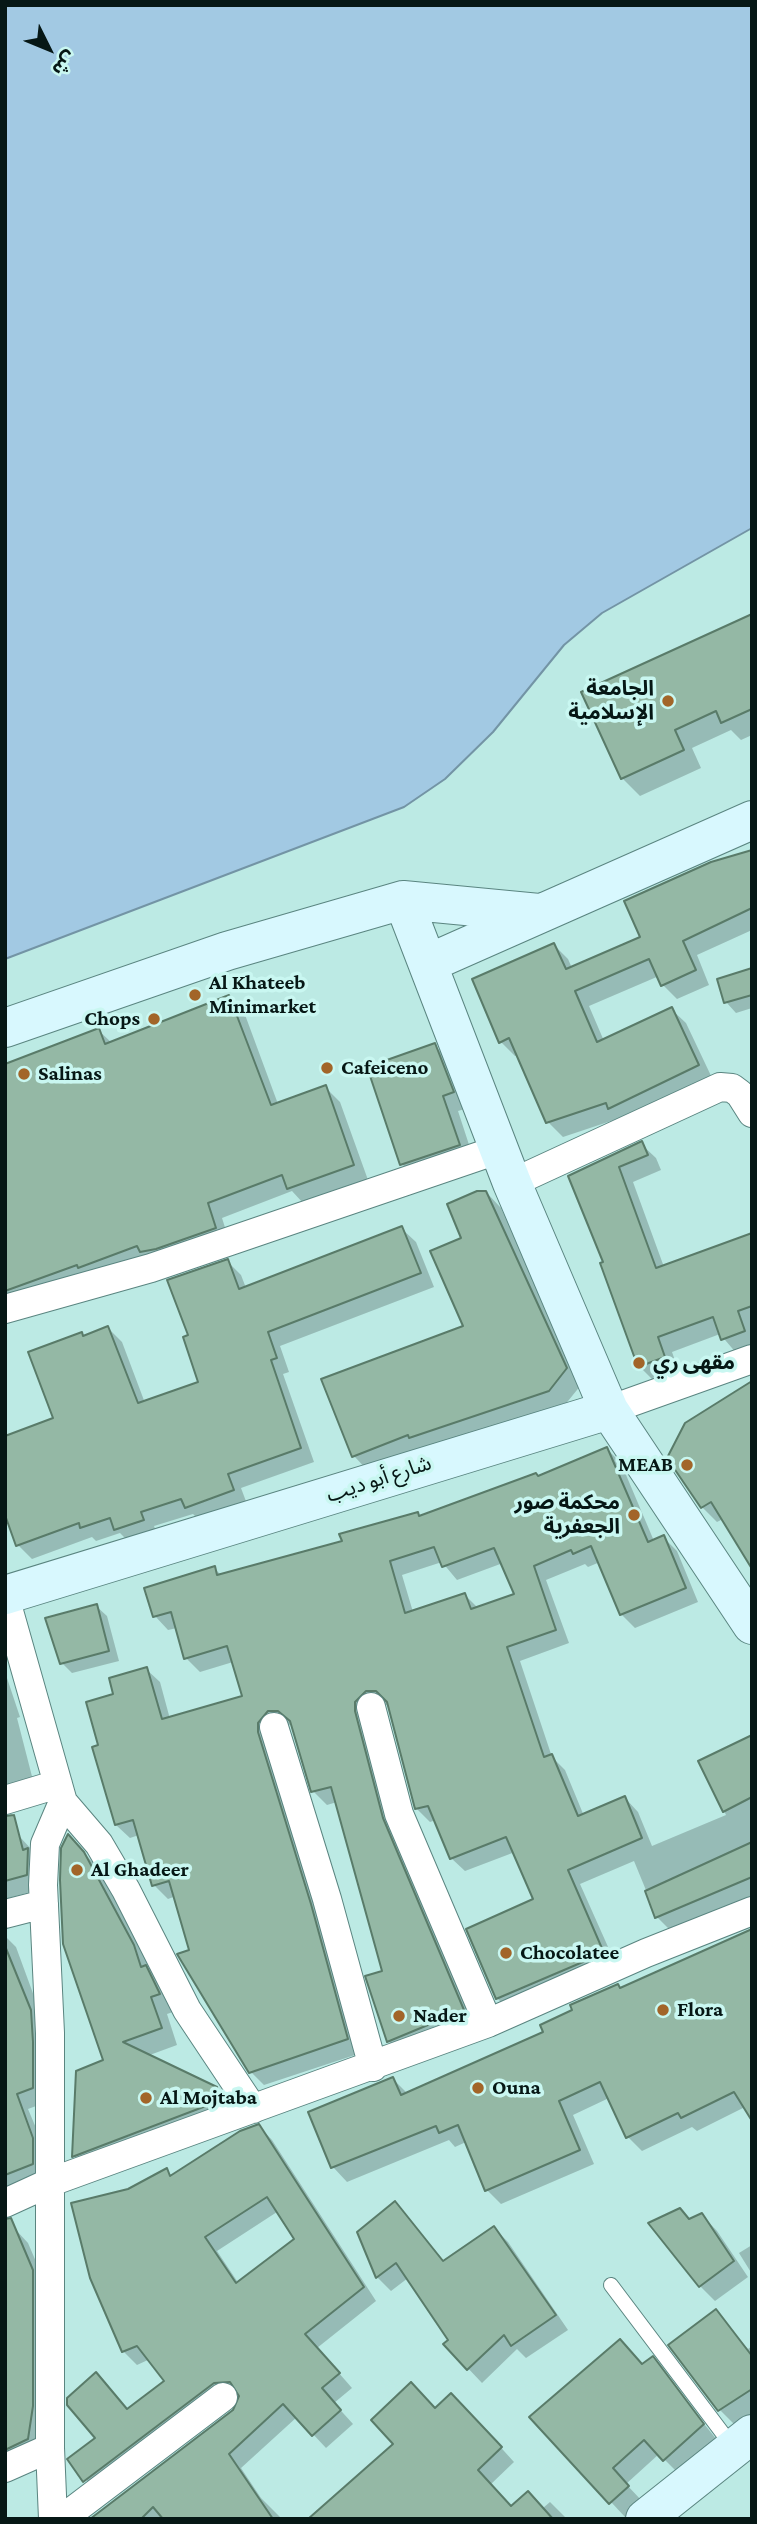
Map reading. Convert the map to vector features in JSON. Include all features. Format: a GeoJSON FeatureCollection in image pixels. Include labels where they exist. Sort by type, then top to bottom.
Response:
{"type":"FeatureCollection","features":[{"type":"Feature","properties":{"kind":"main road"},"geometry":{"type":"LineString","coordinates":[[429,963],[752,820]]}},
{"type":"Feature","properties":{"kind":"main road"},"geometry":{"type":"LineString","coordinates":[[5,1028],[227,951],[403,900],[539,913]]}},
{"type":"Feature","properties":{"kind":"main road"},"geometry":{"type":"LineString","coordinates":[[403,900],[506,1166],[609,1410],[752,1625]]}},
{"type":"Feature","properties":{"kind":"main road","name":"شارع أبو ديب"},"geometry":{"type":"LineString","coordinates":[[5,1596],[609,1410]]}},
{"type":"Feature","properties":{"kind":"main road"},"geometry":{"type":"LineString","coordinates":[[645,2519],[743,2441]]}},
{"type":"Feature","properties":{"kind":"street"},"geometry":{"type":"LineString","coordinates":[[5,1309],[506,1166],[720,1087],[732,1088],[740,1094],[752,1113]]}},
{"type":"Feature","properties":{"kind":"street","name":"شارع أبو ديب"},"geometry":{"type":"LineString","coordinates":[[609,1410],[752,1359]]}},
{"type":"Feature","properties":{"kind":"street"},"geometry":{"type":"LineString","coordinates":[[5,1596],[61,1793],[99,1843],[127,1890],[187,2010],[253,2109]]}},
{"type":"Feature","properties":{"kind":"street"},"geometry":{"type":"LineString","coordinates":[[372,1707],[400,1814],[488,2023]]}},
{"type":"Feature","properties":{"kind":"street"},"geometry":{"type":"LineString","coordinates":[[274,1727],[327,1899],[373,2067]]}},
{"type":"Feature","properties":{"kind":"street"},"geometry":{"type":"LineString","coordinates":[[5,1800],[61,1793]]}},
{"type":"Feature","properties":{"kind":"street"},"geometry":{"type":"LineString","coordinates":[[53,2519],[50,2448],[50,2033],[44,1903],[45,1844],[61,1793]]}},
{"type":"Feature","properties":{"kind":"street"},"geometry":{"type":"LineString","coordinates":[[5,1914],[44,1903]]}},
{"type":"Feature","properties":{"kind":"street"},"geometry":{"type":"LineString","coordinates":[[5,2203],[51,2182],[488,2023],[646,1953],[752,1911]]}},
{"type":"Feature","properties":{"kind":"street"},"geometry":{"type":"LineString","coordinates":[[62,2519],[223,2397]]}},
{"type":"Feature","properties":{"kind":"street"},"geometry":{"type":"LineString","coordinates":[[5,2468],[50,2448]]}},
{"type":"Feature","properties":{"kind":"lane"},"geometry":{"type":"LineString","coordinates":[[611,2286],[743,2441]]}},
{"type":"Feature","properties":{"kind":"water"},"geometry":{"type":"Polygon","coordinates":[[[5,5],[752,5],[752,528],[602,613],[564,645],[493,732],[445,779],[404,807],[5,959],[5,5]]]}},
{"type":"Feature","properties":{"kind":"building","name":"الجامعة الإسلامية"},"geometry":{"type":"Polygon","coordinates":[[[752,614],[752,709],[721,723],[716,711],[675,730],[684,750],[621,779],[581,692],[752,614]]]}},
{"type":"Feature","properties":{"kind":"building"},"geometry":{"type":"Polygon","coordinates":[[[752,850],[752,908],[683,941],[696,970],[661,986],[649,959],[575,991],[597,1042],[672,1007],[699,1065],[608,1109],[606,1103],[546,1123],[509,1038],[499,1043],[472,979],[554,943],[566,969],[640,937],[624,901],[711,862],[752,850]]]}},
{"type":"Feature","properties":{"kind":"building"},"geometry":{"type":"Polygon","coordinates":[[[752,968],[752,995],[724,1003],[717,979],[752,968]]]}},
{"type":"Feature","properties":{"kind":"building"},"geometry":{"type":"Polygon","coordinates":[[[229,995],[271,1105],[326,1085],[354,1165],[287,1189],[282,1175],[208,1203],[216,1228],[156,1249],[140,1252],[137,1246],[5,1291],[5,1064],[99,1028],[105,1044],[229,995]]]}},
{"type":"Feature","properties":{"kind":"building"},"geometry":{"type":"Polygon","coordinates":[[[435,1043],[454,1092],[443,1096],[460,1145],[400,1165],[367,1067],[435,1043]]]}},
{"type":"Feature","properties":{"kind":"building"},"geometry":{"type":"Polygon","coordinates":[[[642,1141],[648,1155],[619,1167],[656,1268],[752,1233],[752,1306],[738,1311],[745,1331],[721,1340],[713,1317],[658,1337],[665,1357],[638,1367],[600,1263],[603,1262],[568,1176],[642,1141]]]}},
{"type":"Feature","properties":{"kind":"building"},"geometry":{"type":"Polygon","coordinates":[[[477,1191],[486,1191],[567,1368],[549,1391],[409,1438],[408,1435],[352,1457],[321,1379],[463,1326],[430,1251],[461,1238],[447,1204],[477,1191]]]}},
{"type":"Feature","properties":{"kind":"building"},"geometry":{"type":"Polygon","coordinates":[[[402,1226],[421,1273],[268,1332],[277,1358],[271,1360],[301,1448],[228,1474],[234,1490],[185,1508],[181,1499],[141,1512],[144,1520],[114,1530],[110,1518],[80,1528],[79,1523],[16,1546],[5,1515],[5,1436],[53,1418],[28,1352],[82,1332],[83,1336],[108,1326],[138,1403],[198,1382],[183,1337],[188,1335],[167,1280],[228,1259],[239,1289],[402,1226]]]}},
{"type":"Feature","properties":{"kind":"building"},"geometry":{"type":"Polygon","coordinates":[[[752,1381],[752,1569],[711,1502],[701,1508],[667,1458],[685,1423],[752,1381]]]}},
{"type":"Feature","properties":{"kind":"building"},"geometry":{"type":"Polygon","coordinates":[[[607,1447],[648,1542],[664,1535],[686,1588],[620,1615],[591,1546],[573,1554],[571,1550],[534,1566],[556,1630],[507,1647],[544,1757],[552,1754],[578,1816],[625,1796],[642,1838],[568,1870],[604,1953],[496,1999],[466,1929],[533,1899],[506,1837],[450,1859],[428,1806],[415,1809],[387,1702],[376,1691],[366,1691],[355,1702],[355,1711],[383,1818],[464,2010],[387,2042],[365,1976],[382,1971],[331,1787],[311,1792],[290,1721],[278,1711],[268,1711],[258,1723],[258,1732],[311,1904],[348,2039],[249,2073],[177,1954],[189,1950],[169,1881],[152,1886],[133,1820],[115,1825],[92,1747],[98,1745],[86,1702],[113,1694],[109,1678],[147,1667],[162,1719],[242,1696],[227,1646],[184,1659],[171,1612],[153,1617],[144,1588],[215,1566],[217,1575],[342,1541],[339,1534],[418,1512],[419,1516],[536,1473],[538,1476],[607,1447]],[[434,1547],[390,1561],[405,1613],[465,1593],[471,1609],[514,1594],[494,1548],[442,1567],[434,1547]]]}},
{"type":"Feature","properties":{"kind":"building"},"geometry":{"type":"Polygon","coordinates":[[[97,1604],[109,1651],[60,1664],[45,1618],[97,1604]]]}},
{"type":"Feature","properties":{"kind":"building"},"geometry":{"type":"Polygon","coordinates":[[[752,1735],[752,1797],[723,1812],[698,1761],[752,1735]]]}},
{"type":"Feature","properties":{"kind":"building"},"geometry":{"type":"Polygon","coordinates":[[[14,1815],[23,1850],[28,1848],[27,1875],[5,1881],[5,1816],[14,1815]]]}},
{"type":"Feature","properties":{"kind":"building"},"geometry":{"type":"Polygon","coordinates":[[[68,1834],[84,1852],[134,1945],[141,1967],[146,1965],[160,1994],[151,1997],[162,2028],[123,2042],[217,2087],[219,2101],[72,2157],[76,2071],[103,2060],[63,1944],[61,1848],[68,1834]]]}},
{"type":"Feature","properties":{"kind":"building"},"geometry":{"type":"Polygon","coordinates":[[[752,1842],[752,1877],[655,1918],[645,1891],[752,1842]]]}},
{"type":"Feature","properties":{"kind":"building"},"geometry":{"type":"Polygon","coordinates":[[[752,1929],[752,2121],[734,2092],[681,2118],[678,2113],[626,2138],[600,2082],[559,2101],[580,2150],[485,2191],[458,2125],[439,2133],[436,2126],[331,2168],[308,2112],[393,2077],[401,2095],[543,2032],[540,2025],[572,2010],[570,2005],[618,1984],[620,1988],[752,1929]]]}},
{"type":"Feature","properties":{"kind":"building"},"geometry":{"type":"Polygon","coordinates":[[[5,1946],[31,2010],[33,2088],[17,2094],[33,2138],[33,2164],[5,2175],[5,1946]]]}},
{"type":"Feature","properties":{"kind":"building"},"geometry":{"type":"Polygon","coordinates":[[[259,2124],[364,2287],[305,2334],[340,2373],[322,2388],[341,2410],[312,2436],[283,2404],[229,2454],[273,2519],[163,2519],[153,2507],[141,2519],[90,2519],[233,2410],[239,2396],[230,2382],[214,2383],[83,2482],[67,2459],[95,2438],[67,2405],[67,2398],[96,2372],[127,2409],[164,2381],[137,2346],[122,2352],[90,2278],[71,2203],[128,2189],[167,2168],[170,2176],[240,2131],[259,2124]],[[267,2197],[205,2237],[236,2283],[294,2239],[267,2197]]]}},
{"type":"Feature","properties":{"kind":"building"},"geometry":{"type":"Polygon","coordinates":[[[395,2201],[443,2261],[494,2226],[556,2315],[511,2346],[504,2335],[467,2370],[443,2344],[448,2340],[396,2263],[376,2278],[357,2232],[395,2201]]]}},
{"type":"Feature","properties":{"kind":"building"},"geometry":{"type":"Polygon","coordinates":[[[680,2208],[689,2219],[702,2213],[734,2261],[699,2287],[648,2223],[680,2208]]]}},
{"type":"Feature","properties":{"kind":"building"},"geometry":{"type":"Polygon","coordinates":[[[11,2218],[33,2270],[33,2406],[28,2439],[5,2450],[5,2219],[11,2218]]]}},
{"type":"Feature","properties":{"kind":"building"},"geometry":{"type":"Polygon","coordinates":[[[716,2309],[752,2356],[752,2389],[718,2411],[668,2345],[716,2309]]]}},
{"type":"Feature","properties":{"kind":"building"},"geometry":{"type":"Polygon","coordinates":[[[620,2339],[642,2364],[653,2356],[704,2424],[663,2461],[644,2440],[613,2468],[629,2486],[609,2504],[529,2417],[620,2339]]]}},
{"type":"Feature","properties":{"kind":"building"},"geometry":{"type":"Polygon","coordinates":[[[411,2382],[435,2408],[451,2393],[502,2447],[478,2470],[511,2506],[528,2491],[553,2519],[308,2519],[393,2444],[371,2420],[411,2382]]]}},
{"type":"Feature","properties":{"kind":"place","name":"الجامعة الإسلامية"},"geometry":{"type":"Point","coordinates":[668,701]}},
{"type":"Feature","properties":{"kind":"place","name":"Al Khateeb Minimarket"},"geometry":{"type":"Point","coordinates":[195,995]}},
{"type":"Feature","properties":{"kind":"place","name":"Chops"},"geometry":{"type":"Point","coordinates":[154,1019]}},
{"type":"Feature","properties":{"kind":"place","name":"Cafeiceno"},"geometry":{"type":"Point","coordinates":[327,1068]}},
{"type":"Feature","properties":{"kind":"place","name":"Salinas"},"geometry":{"type":"Point","coordinates":[24,1074]}},
{"type":"Feature","properties":{"kind":"place","name":"مقهى ري"},"geometry":{"type":"Point","coordinates":[639,1363]}},
{"type":"Feature","properties":{"kind":"place","name":"MEAB"},"geometry":{"type":"Point","coordinates":[687,1465]}},
{"type":"Feature","properties":{"kind":"place","name":"محكمة صور الجعفرية"},"geometry":{"type":"Point","coordinates":[634,1515]}},
{"type":"Feature","properties":{"kind":"place","name":"Al Ghadeer"},"geometry":{"type":"Point","coordinates":[77,1870]}},
{"type":"Feature","properties":{"kind":"place","name":"Chocolatee"},"geometry":{"type":"Point","coordinates":[506,1953]}},
{"type":"Feature","properties":{"kind":"place","name":"Flora"},"geometry":{"type":"Point","coordinates":[663,2010]}},
{"type":"Feature","properties":{"kind":"place","name":"Nader"},"geometry":{"type":"Point","coordinates":[399,2016]}},
{"type":"Feature","properties":{"kind":"place","name":"Ouna"},"geometry":{"type":"Point","coordinates":[478,2088]}},
{"type":"Feature","properties":{"kind":"place","name":"Al Mojtaba"},"geometry":{"type":"Point","coordinates":[146,2098]}}]}
